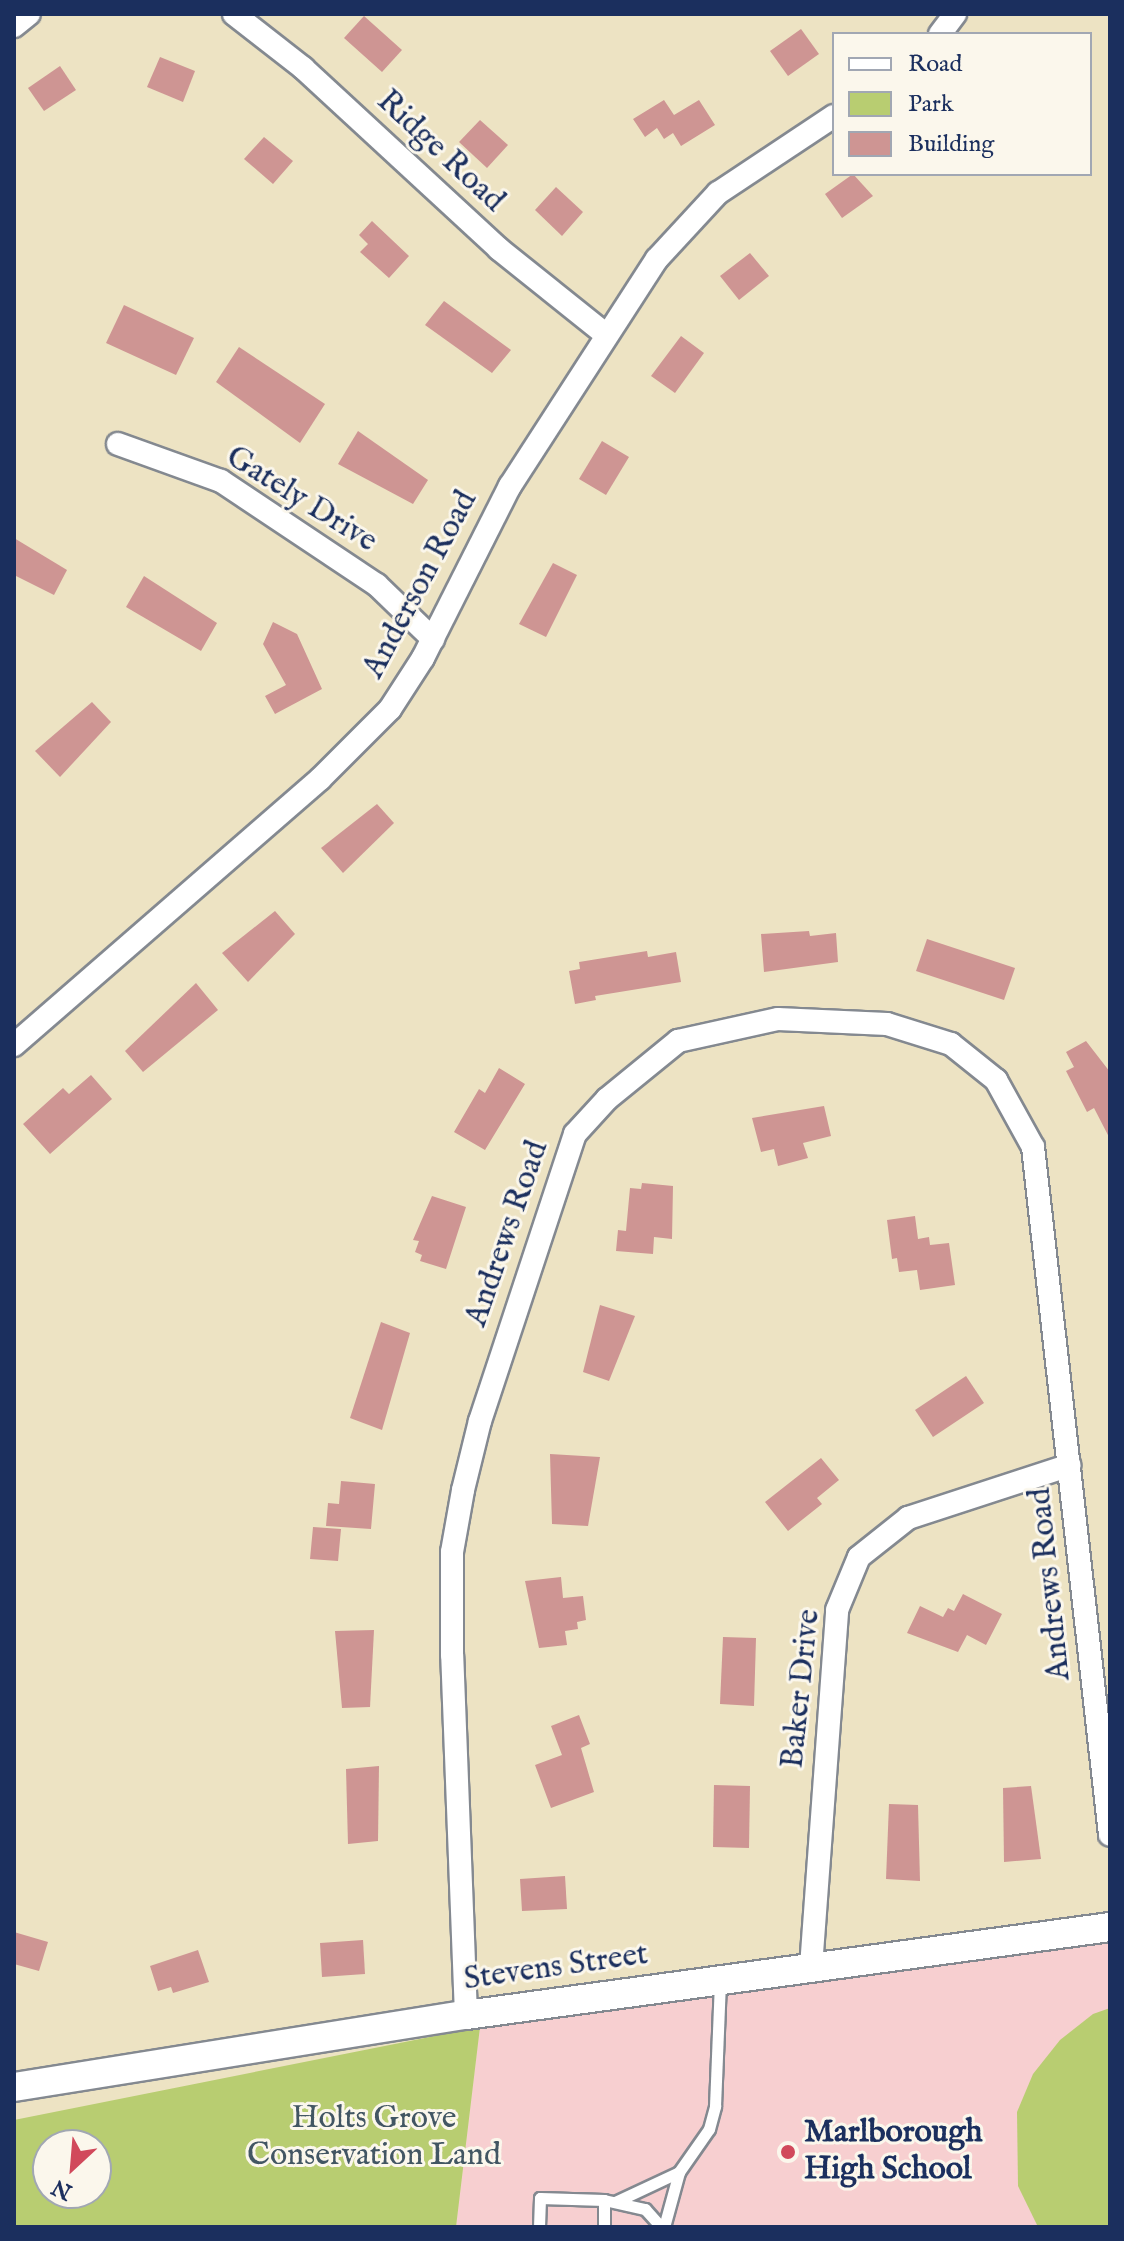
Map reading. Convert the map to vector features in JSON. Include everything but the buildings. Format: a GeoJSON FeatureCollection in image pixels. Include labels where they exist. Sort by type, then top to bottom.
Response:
{"type":"FeatureCollection","features":[{"type":"Feature","properties":{"kind":"street"},"geometry":{"type":"LineString","coordinates":[[14,26],[29,14]]}},
{"type":"Feature","properties":{"kind":"street","name":"Ridge Road"},"geometry":{"type":"LineString","coordinates":[[234,14],[303,68],[499,249],[605,334]]}},
{"type":"Feature","properties":{"kind":"street"},"geometry":{"type":"LineString","coordinates":[[942,32],[955,14]]}},
{"type":"Feature","properties":{"kind":"street","name":"Anderson Road"},"geometry":{"type":"LineString","coordinates":[[14,1045],[320,779],[390,709],[433,639],[510,486],[605,334],[657,259],[718,193],[832,117]]}},
{"type":"Feature","properties":{"kind":"street","name":"Gately Drive"},"geometry":{"type":"LineString","coordinates":[[118,444],[221,481],[377,585],[433,639]]}},
{"type":"Feature","properties":{"kind":"street","name":"Andrews Road"},"geometry":{"type":"LineString","coordinates":[[466,2015],[452,1552],[480,1421],[575,1134],[607,1099],[678,1041],[778,1019],[887,1024],[951,1044],[996,1080],[1033,1147],[1110,1835]]}},
{"type":"Feature","properties":{"kind":"street","name":"Baker Drive"},"geometry":{"type":"LineString","coordinates":[[811,1967],[837,1610],[859,1557],[908,1518],[1070,1465]]}},
{"type":"Feature","properties":{"kind":"street","name":"Stevens Street"},"geometry":{"type":"LineString","coordinates":[[14,2087],[466,2015],[1110,1927]]}},
{"type":"Feature","properties":{"kind":"lane"},"geometry":{"type":"LineString","coordinates":[[539,2227],[540,2198],[610,2201],[645,2209],[662,2227],[679,2172],[709,2129],[715,2106],[720,1979]]}},
{"type":"Feature","properties":{"kind":"lane"},"geometry":{"type":"LineString","coordinates":[[610,2201],[679,2172]]}},
{"type":"Feature","properties":{"kind":"lane"},"geometry":{"type":"LineString","coordinates":[[604,2227],[610,2201]]}},
{"type":"Feature","properties":{"kind":"shaded area","name":"Marlborough High School"},"geometry":{"type":"Polygon","coordinates":[[[1110,1941],[1110,2227],[456,2227],[480,2027],[1110,1941]]]}},
{"type":"Feature","properties":{"kind":"green space"},"geometry":{"type":"Polygon","coordinates":[[[1110,2008],[1110,2227],[1038,2227],[1018,2186],[1017,2112],[1033,2074],[1060,2040],[1093,2014],[1110,2008]]]}},
{"type":"Feature","properties":{"kind":"green space","name":"Holts Grove Conservation Land"},"geometry":{"type":"Polygon","coordinates":[[[480,2027],[456,2227],[14,2227],[14,2120],[480,2027]]]}},
{"type":"Feature","properties":{"kind":"place","name":"Marlborough High School"},"geometry":{"type":"Point","coordinates":[788,2152]}}]}
